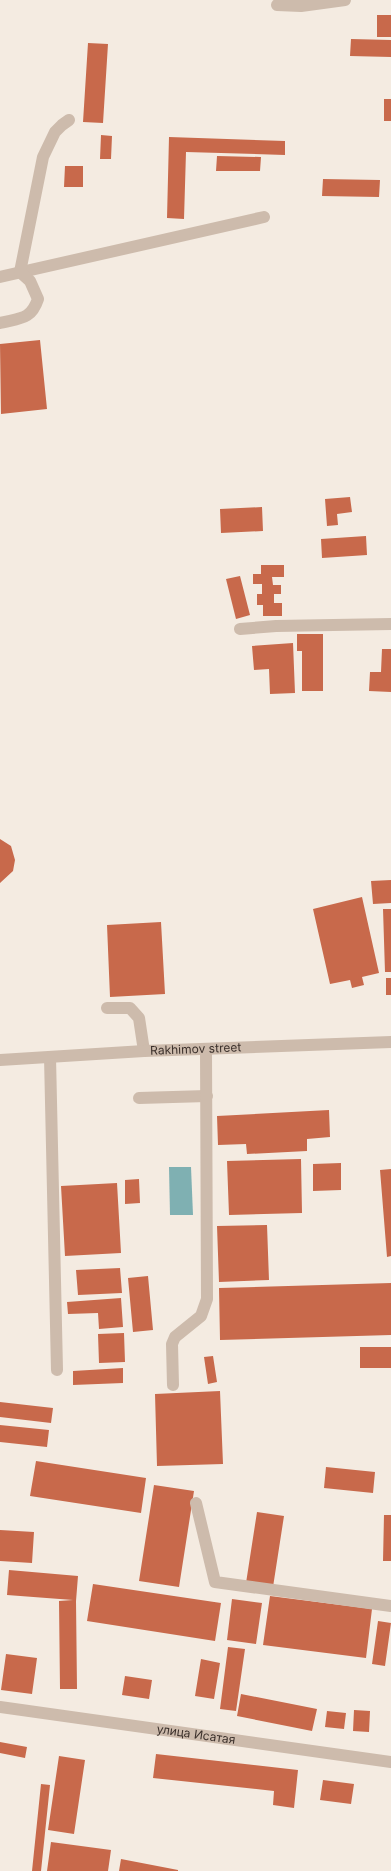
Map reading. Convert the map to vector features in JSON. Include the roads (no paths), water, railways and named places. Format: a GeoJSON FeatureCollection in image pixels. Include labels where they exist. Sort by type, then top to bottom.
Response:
{"type":"FeatureCollection","features":[{"type":"Feature","properties":{"kind":"street"},"geometry":{"type":"LineString","coordinates":[[277,5],[301,6],[345,0]]}},
{"type":"Feature","properties":{"kind":"street"},"geometry":{"type":"LineString","coordinates":[[20,272],[43,158],[55,132],[69,120]]}},
{"type":"Feature","properties":{"kind":"street"},"geometry":{"type":"LineString","coordinates":[[0,277],[264,217]]}},
{"type":"Feature","properties":{"kind":"street"},"geometry":{"type":"LineString","coordinates":[[0,323],[29,316],[35,309],[38,299],[30,281],[20,272]]}},
{"type":"Feature","properties":{"kind":"street"},"geometry":{"type":"LineString","coordinates":[[240,629],[276,626],[391,624]]}},
{"type":"Feature","properties":{"kind":"street"},"geometry":{"type":"LineString","coordinates":[[107,1008],[130,1008],[139,1018],[144,1051]]}},
{"type":"Feature","properties":{"kind":"street","name":"Rakhimov street"},"geometry":{"type":"LineString","coordinates":[[0,1060],[144,1051],[391,1042]]}},
{"type":"Feature","properties":{"kind":"street"},"geometry":{"type":"LineString","coordinates":[[173,1385],[172,1344],[175,1337],[201,1316],[207,1299],[206,1049]]}},
{"type":"Feature","properties":{"kind":"street"},"geometry":{"type":"LineString","coordinates":[[50,1057],[57,1370]]}},
{"type":"Feature","properties":{"kind":"street"},"geometry":{"type":"LineString","coordinates":[[140,1098],[207,1096]]}},
{"type":"Feature","properties":{"kind":"street"},"geometry":{"type":"LineString","coordinates":[[196,1503],[215,1582],[391,1606]]}},
{"type":"Feature","properties":{"kind":"street","name":"улица Исатая"},"geometry":{"type":"LineString","coordinates":[[0,1707],[391,1762]]}},
{"type":"Feature","properties":{"kind":"water"},"geometry":{"type":"Polygon","coordinates":[[[169,1167],[191,1167],[193,1215],[170,1215],[169,1167]]]}}]}
